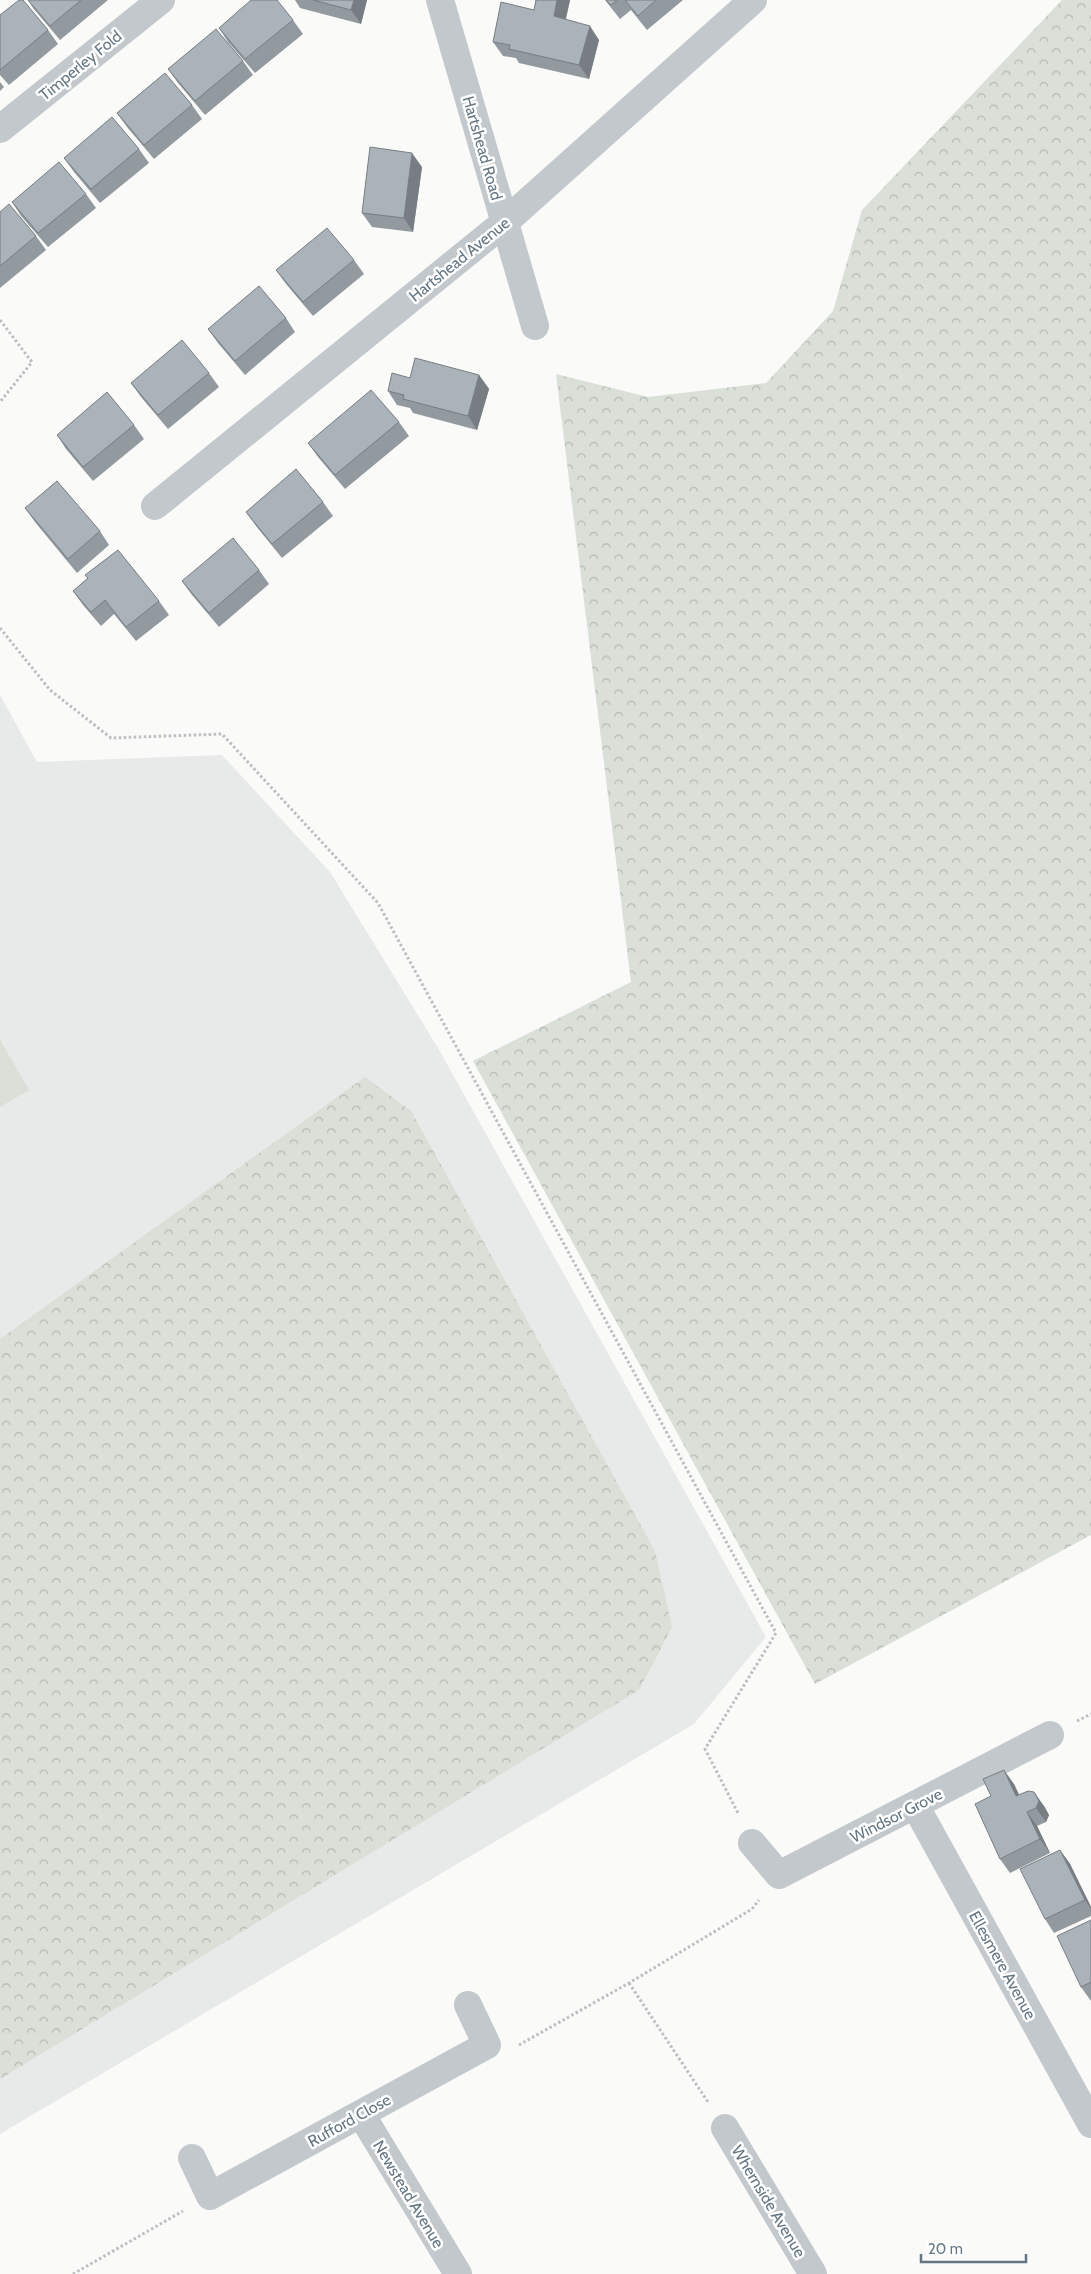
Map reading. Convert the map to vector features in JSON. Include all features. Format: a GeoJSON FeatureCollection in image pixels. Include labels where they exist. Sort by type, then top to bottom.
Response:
{"type":"FeatureCollection","features":[{"type":"Feature","properties":{"kind":"street","name":"Timperley Fold"},"geometry":{"type":"LineString","coordinates":[[0,129],[161,0]]}},
{"type":"Feature","properties":{"kind":"street","name":"Hartshead Road"},"geometry":{"type":"LineString","coordinates":[[440,0],[535,326]]}},
{"type":"Feature","properties":{"kind":"street","name":"Hartshead Avenue"},"geometry":{"type":"LineString","coordinates":[[155,506],[505,222],[753,0]]}},
{"type":"Feature","properties":{"kind":"street","name":"Windsor Grove"},"geometry":{"type":"LineString","coordinates":[[779,1874],[1050,1735]]}},
{"type":"Feature","properties":{"kind":"street","name":"Ellesmere Avenue"},"geometry":{"type":"LineString","coordinates":[[915,1805],[1091,2124]]}},
{"type":"Feature","properties":{"kind":"street"},"geometry":{"type":"LineString","coordinates":[[752,1842],[779,1874]]}},
{"type":"Feature","properties":{"kind":"street"},"geometry":{"type":"LineString","coordinates":[[468,2005],[487,2045]]}},
{"type":"Feature","properties":{"kind":"street","name":"Rufford Close"},"geometry":{"type":"LineString","coordinates":[[210,2196],[487,2045]]}},
{"type":"Feature","properties":{"kind":"street","name":"Newstead Avenue"},"geometry":{"type":"LineString","coordinates":[[361,2114],[458,2274]]}},
{"type":"Feature","properties":{"kind":"street","name":"Whernside Avenue"},"geometry":{"type":"LineString","coordinates":[[725,2128],[813,2274]]}},
{"type":"Feature","properties":{"kind":"street"},"geometry":{"type":"LineString","coordinates":[[192,2158],[210,2196]]}},
{"type":"Feature","properties":{"kind":"path"},"geometry":{"type":"LineString","coordinates":[[0,320],[32,362],[0,402]]}},
{"type":"Feature","properties":{"kind":"path"},"geometry":{"type":"LineString","coordinates":[[0,628],[50,690],[111,738],[222,734],[378,903],[776,1633],[705,1749],[752,1842]]}},
{"type":"Feature","properties":{"kind":"path"},"geometry":{"type":"LineString","coordinates":[[487,2045],[521,2045],[630,1983],[752,1909],[779,1874]]}},
{"type":"Feature","properties":{"kind":"path"},"geometry":{"type":"LineString","coordinates":[[630,1983],[725,2128]]}},
{"type":"Feature","properties":{"kind":"path"},"geometry":{"type":"LineString","coordinates":[[72,2274],[210,2196]]}},
{"type":"Feature","properties":{"kind":"shaded area"},"geometry":{"type":"Polygon","coordinates":[[[0,695],[37,762],[222,755],[330,872],[438,1048],[766,1637],[694,1724],[0,2134],[0,695]]]}},
{"type":"Feature","properties":{"kind":"green space"},"geometry":{"type":"Polygon","coordinates":[[[1062,0],[1091,0],[1091,1535],[815,1684],[473,1061],[631,982],[556,374],[648,397],[766,383],[833,311],[862,210],[1062,0]]]}},
{"type":"Feature","properties":{"kind":"green space"},"geometry":{"type":"Polygon","coordinates":[[[0,1040],[29,1090],[0,1107],[0,1040]]]}},
{"type":"Feature","properties":{"kind":"green space"},"geometry":{"type":"Polygon","coordinates":[[[365,1077],[411,1111],[655,1551],[672,1627],[639,1690],[0,2079],[0,1339],[365,1077]]]}},
{"type":"Feature","properties":{"kind":"building"},"geometry":{"type":"Polygon","coordinates":[[[19,0],[23,0],[48,30],[0,70],[0,15],[19,0]]]}},
{"type":"Feature","properties":{"kind":"building"},"geometry":{"type":"Polygon","coordinates":[[[28,0],[81,0],[50,26],[28,0]]]}},
{"type":"Feature","properties":{"kind":"building"},"geometry":{"type":"Polygon","coordinates":[[[251,0],[277,0],[293,20],[245,59],[219,28],[251,0]]]}},
{"type":"Feature","properties":{"kind":"building"},"geometry":{"type":"Polygon","coordinates":[[[313,0],[354,0],[351,10],[313,0]]]}},
{"type":"Feature","properties":{"kind":"building"},"geometry":{"type":"Polygon","coordinates":[[[536,0],[557,0],[554,16],[590,26],[579,65],[509,49],[510,45],[493,42],[501,2],[534,10],[536,0]]]}},
{"type":"Feature","properties":{"kind":"building"},"geometry":{"type":"Polygon","coordinates":[[[606,0],[617,0],[611,5],[606,0]]]}},
{"type":"Feature","properties":{"kind":"building"},"geometry":{"type":"Polygon","coordinates":[[[625,0],[656,0],[638,16],[625,0]]]}},
{"type":"Feature","properties":{"kind":"building"},"geometry":{"type":"Polygon","coordinates":[[[216,29],[243,61],[195,101],[168,69],[216,29]]]}},
{"type":"Feature","properties":{"kind":"building"},"geometry":{"type":"Polygon","coordinates":[[[165,73],[192,105],[144,145],[117,113],[165,73]]]}},
{"type":"Feature","properties":{"kind":"building"},"geometry":{"type":"Polygon","coordinates":[[[112,117],[139,149],[91,189],[64,158],[112,117]]]}},
{"type":"Feature","properties":{"kind":"building"},"geometry":{"type":"Polygon","coordinates":[[[370,147],[412,153],[404,218],[362,213],[370,147]]]}},
{"type":"Feature","properties":{"kind":"building"},"geometry":{"type":"Polygon","coordinates":[[[59,162],[86,194],[38,233],[12,202],[59,162]]]}},
{"type":"Feature","properties":{"kind":"building"},"geometry":{"type":"Polygon","coordinates":[[[9,204],[36,236],[0,266],[0,212],[9,204]]]}},
{"type":"Feature","properties":{"kind":"building"},"geometry":{"type":"Polygon","coordinates":[[[327,228],[354,260],[303,302],[276,270],[327,228]]]}},
{"type":"Feature","properties":{"kind":"building"},"geometry":{"type":"Polygon","coordinates":[[[259,286],[286,318],[235,361],[208,329],[259,286]]]}},
{"type":"Feature","properties":{"kind":"building"},"geometry":{"type":"Polygon","coordinates":[[[182,340],[209,373],[158,415],[131,383],[182,340]]]}},
{"type":"Feature","properties":{"kind":"building"},"geometry":{"type":"Polygon","coordinates":[[[415,358],[479,375],[468,416],[403,399],[404,395],[388,391],[392,373],[410,378],[415,358]]]}},
{"type":"Feature","properties":{"kind":"building"},"geometry":{"type":"Polygon","coordinates":[[[371,390],[399,422],[335,475],[308,443],[371,390]]]}},
{"type":"Feature","properties":{"kind":"building"},"geometry":{"type":"Polygon","coordinates":[[[107,392],[134,425],[83,467],[57,435],[107,392]]]}},
{"type":"Feature","properties":{"kind":"building"},"geometry":{"type":"Polygon","coordinates":[[[296,469],[323,502],[272,544],[246,512],[296,469]]]}},
{"type":"Feature","properties":{"kind":"building"},"geometry":{"type":"Polygon","coordinates":[[[57,481],[100,531],[68,559],[25,508],[57,481]]]}},
{"type":"Feature","properties":{"kind":"building"},"geometry":{"type":"Polygon","coordinates":[[[233,538],[259,570],[209,613],[182,581],[233,538]]]}},
{"type":"Feature","properties":{"kind":"building"},"geometry":{"type":"Polygon","coordinates":[[[118,550],[159,601],[126,627],[105,600],[91,612],[73,591],[88,578],[85,575],[118,550]]]}},
{"type":"Feature","properties":{"kind":"building"},"geometry":{"type":"Polygon","coordinates":[[[1004,1770],[1016,1796],[1028,1791],[1034,1792],[1039,1801],[1036,1808],[1027,1812],[1040,1839],[1000,1859],[975,1804],[991,1796],[983,1779],[1004,1770]]]}},
{"type":"Feature","properties":{"kind":"building"},"geometry":{"type":"Polygon","coordinates":[[[1060,1850],[1085,1900],[1045,1919],[1020,1869],[1060,1850]]]}},
{"type":"Feature","properties":{"kind":"building"},"geometry":{"type":"Polygon","coordinates":[[[1091,1920],[1091,1982],[1081,1987],[1057,1936],[1091,1920]]]}}]}
